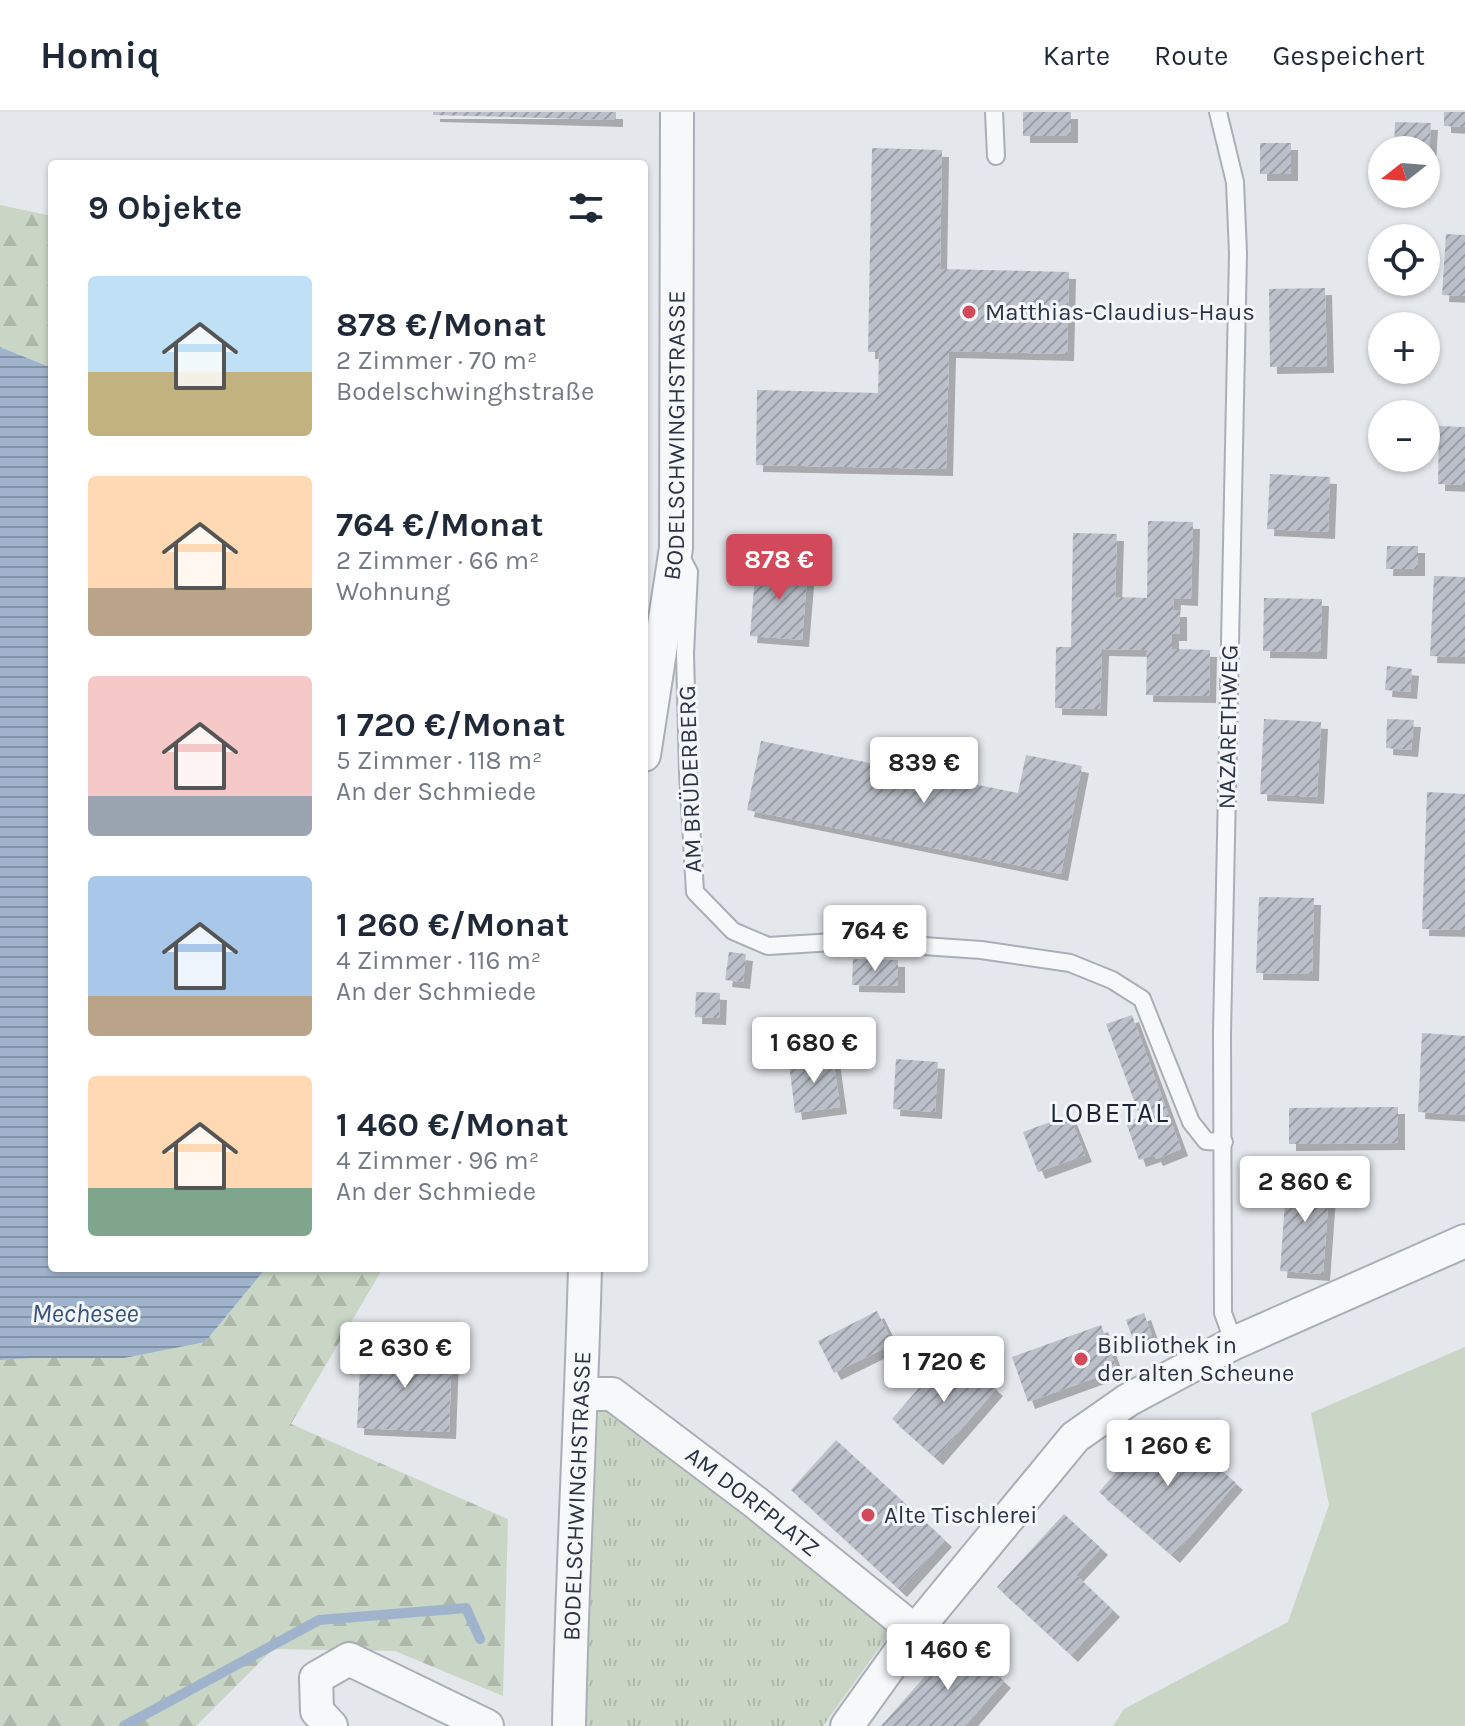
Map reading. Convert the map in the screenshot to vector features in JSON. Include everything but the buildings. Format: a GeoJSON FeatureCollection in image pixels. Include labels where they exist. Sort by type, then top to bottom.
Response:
{"type":"FeatureCollection","features":[{"type":"Feature","properties":{"kind":"street","name":"BODELSCHWINGHSTRASSE"},"geometry":{"type":"LineString","coordinates":[[648,729],[676,548],[677,112]]}},
{"type":"Feature","properties":{"kind":"street"},"geometry":{"type":"LineString","coordinates":[[847,1726],[915,1631],[1075,1437],[1128,1400],[1234,1343],[1465,1241]]}},
{"type":"Feature","properties":{"kind":"street","name":"BODELSCHWINGHSTRASSE"},"geometry":{"type":"LineString","coordinates":[[569,1726],[585,1272]]}},
{"type":"Feature","properties":{"kind":"street","name":"AM DORFPLATZ"},"geometry":{"type":"LineString","coordinates":[[581,1394],[612,1394],[771,1514],[915,1631]]}},
{"type":"Feature","properties":{"kind":"street"},"geometry":{"type":"LineString","coordinates":[[331,1726],[317,1711],[316,1678],[349,1659],[487,1726]]}},
{"type":"Feature","properties":{"kind":"lane"},"geometry":{"type":"LineString","coordinates":[[994,112],[996,156]]}},
{"type":"Feature","properties":{"kind":"lane","name":"NAZARETHWEG"},"geometry":{"type":"LineString","coordinates":[[1218,112],[1235,182],[1238,253],[1222,1017],[1223,1313],[1234,1343]]}},
{"type":"Feature","properties":{"kind":"lane","name":"AM BRÜDERBERG"},"geometry":{"type":"LineString","coordinates":[[676,548],[689,572],[686,668],[695,892],[733,931],[768,946],[851,941],[981,950],[1070,963],[1112,980],[1142,999],[1191,1122],[1206,1141],[1224,1142]]}},
{"type":"Feature","properties":{"kind":"green space"},"geometry":{"type":"Polygon","coordinates":[[[0,205],[48,215],[48,366],[0,347],[0,205]]]}},
{"type":"Feature","properties":{"kind":"green space"},"geometry":{"type":"Polygon","coordinates":[[[263,1272],[381,1272],[291,1424],[508,1519],[503,1696],[395,1651],[273,1649],[196,1726],[0,1726],[0,1360],[205,1342],[263,1272]]]}},
{"type":"Feature","properties":{"kind":"green space"},"geometry":{"type":"Polygon","coordinates":[[[1465,1347],[1465,1726],[1113,1726],[1124,1709],[1288,1622],[1329,1505],[1311,1413],[1465,1347]]]}},
{"type":"Feature","properties":{"kind":"green space"},"geometry":{"type":"Polygon","coordinates":[[[599,1400],[890,1633],[823,1726],[583,1726],[599,1400]]]}},
{"type":"Feature","properties":{"kind":"water","name":"Mechesee"},"geometry":{"type":"Polygon","coordinates":[[[0,347],[48,366],[48,1272],[263,1272],[205,1342],[124,1358],[0,1360],[0,347]]]}},
{"type":"Feature","properties":{"kind":"waterway"},"geometry":{"type":"LineString","coordinates":[[124,1726],[319,1620],[466,1608],[480,1639]]}},
{"type":"Feature","properties":{"kind":"place","name":"Matthias-Claudius-Haus"},"geometry":{"type":"Point","coordinates":[969,312]}},
{"type":"Feature","properties":{"kind":"place","name":"Bibliothek in der alten Scheune"},"geometry":{"type":"Point","coordinates":[1081,1359]}},
{"type":"Feature","properties":{"kind":"place","name":"Alte Tischlerei"},"geometry":{"type":"Point","coordinates":[868,1515]}},
{"type":"Feature","properties":{"kind":"district","name":"LOBETAL"},"geometry":{"type":"Point","coordinates":[1110,1112]}}]}
